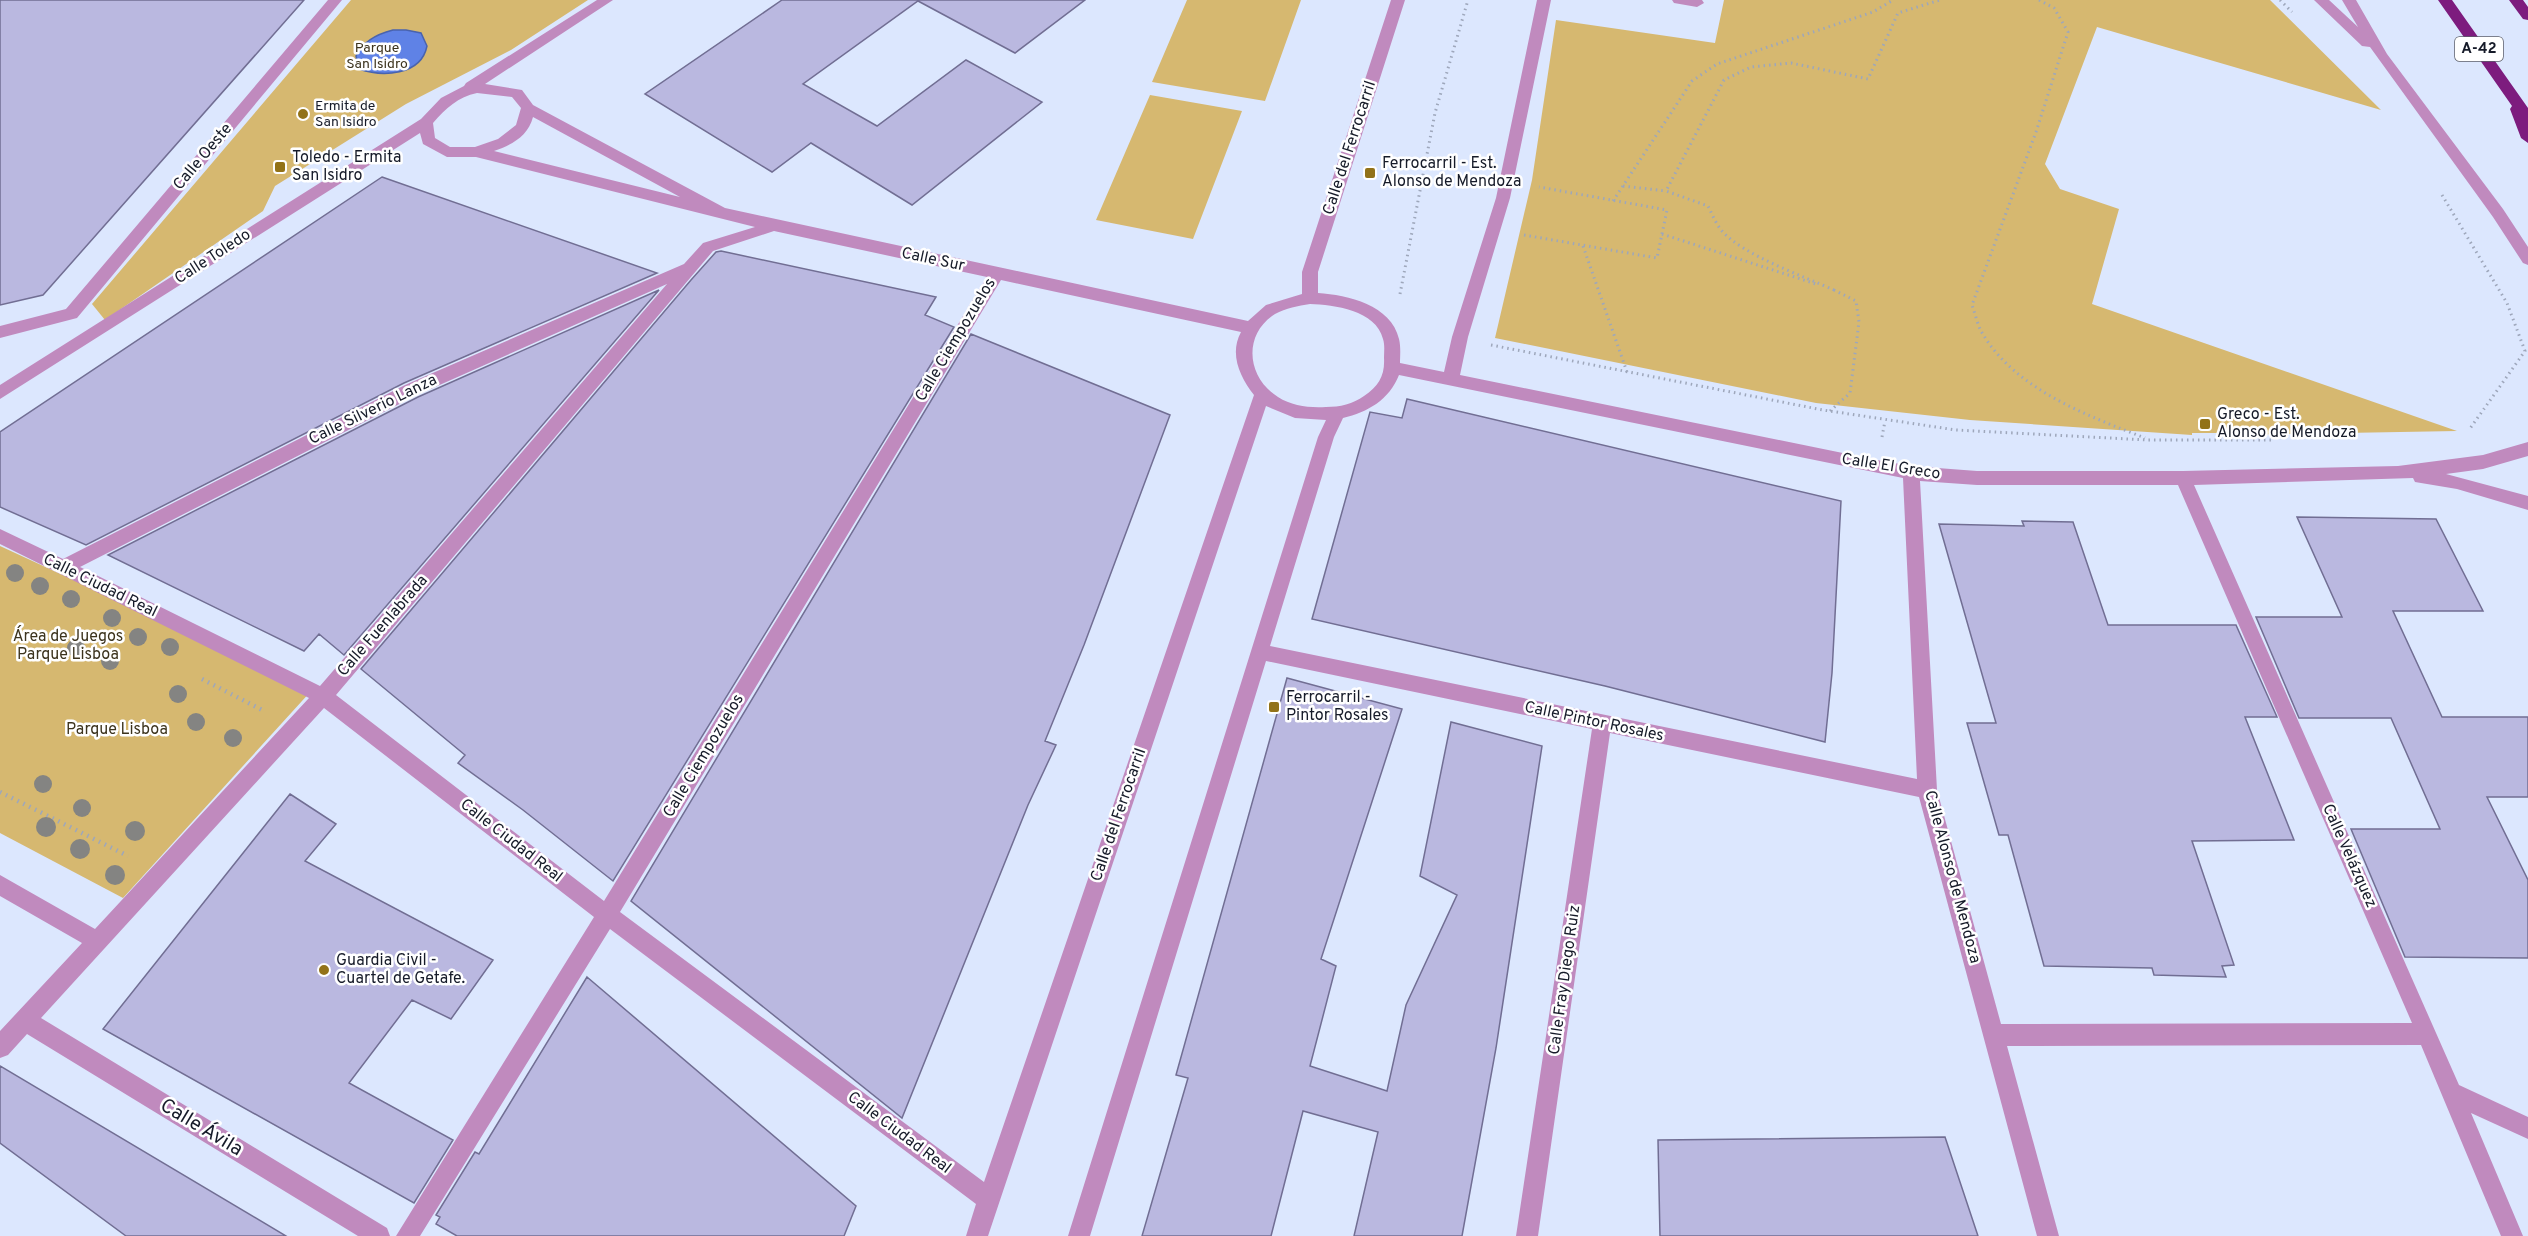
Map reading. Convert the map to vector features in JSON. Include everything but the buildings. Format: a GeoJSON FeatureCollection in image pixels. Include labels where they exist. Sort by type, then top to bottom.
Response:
{"type":"FeatureCollection","features":[{"type":"Feature","properties":{"kind":"highway","name":"A-42"},"geometry":{"type":"LineString","coordinates":[[2445,0],[2528,119]]}},
{"type":"Feature","properties":{"kind":"highway"},"geometry":{"type":"LineString","coordinates":[[2516,0],[2528,16]]}},
{"type":"Feature","properties":{"kind":"highway"},"geometry":{"type":"LineString","coordinates":[[2513,98],[2528,138]]}},
{"type":"Feature","properties":{"kind":"street","name":"Calle Oeste"},"geometry":{"type":"LineString","coordinates":[[71,314],[334,0]]}},
{"type":"Feature","properties":{"kind":"street"},"geometry":{"type":"LineString","coordinates":[[464,91],[493,86],[517,93],[528,108],[523,127],[503,143],[476,152],[447,152],[428,140],[426,122],[440,104],[606,0]]}},
{"type":"Feature","properties":{"kind":"street","name":"Calle del Ferrocarril"},"geometry":{"type":"LineString","coordinates":[[1310,298],[1310,272],[1398,0]]}},
{"type":"Feature","properties":{"kind":"street"},"geometry":{"type":"LineString","coordinates":[[1451,379],[1460,338],[1503,198],[1544,0]]}},
{"type":"Feature","properties":{"kind":"street"},"geometry":{"type":"LineString","coordinates":[[1679,0],[1697,3]]}},
{"type":"Feature","properties":{"kind":"street"},"geometry":{"type":"LineString","coordinates":[[2321,0],[2382,56]]}},
{"type":"Feature","properties":{"kind":"street"},"geometry":{"type":"LineString","coordinates":[[2349,0],[2382,56],[2498,213],[2528,259]]}},
{"type":"Feature","properties":{"kind":"street","name":"Calle Sur"},"geometry":{"type":"LineString","coordinates":[[528,108],[721,213]]}},
{"type":"Feature","properties":{"kind":"street","name":"Calle Toledo"},"geometry":{"type":"LineString","coordinates":[[4,384],[95,333],[426,122]]}},
{"type":"Feature","properties":{"kind":"street","name":"Calle Sur"},"geometry":{"type":"LineString","coordinates":[[476,152],[774,226],[1251,328]]}},
{"type":"Feature","properties":{"kind":"street","name":"Calle Fuenlabrada"},"geometry":{"type":"LineString","coordinates":[[0,1047],[323,696],[708,247],[774,226]]}},
{"type":"Feature","properties":{"kind":"street","name":"Calle Silverio Lanza"},"geometry":{"type":"LineString","coordinates":[[63,567],[411,390],[690,268]]}},
{"type":"Feature","properties":{"kind":"street","name":"Calle Ciempozuelos"},"geometry":{"type":"LineString","coordinates":[[407,1236],[607,915],[996,273]]}},
{"type":"Feature","properties":{"kind":"street"},"geometry":{"type":"LineString","coordinates":[[1310,298],[1335,299],[1350,304],[1378,320],[1390,337],[1393,368],[1389,382],[1368,402],[1337,414],[1310,415],[1284,408],[1262,395],[1251,383],[1244,369],[1243,348],[1251,328],[1266,313],[1286,303],[1310,298]]}},
{"type":"Feature","properties":{"kind":"street"},"geometry":{"type":"LineString","coordinates":[[0,332],[71,314],[95,333]]}},
{"type":"Feature","properties":{"kind":"street","name":"Calle El Greco"},"geometry":{"type":"LineString","coordinates":[[1393,368],[1911,473],[1977,478],[2183,478],[2398,473]]}},
{"type":"Feature","properties":{"kind":"street","name":"Calle del Ferrocarril"},"geometry":{"type":"LineString","coordinates":[[977,1236],[1262,395]]}},
{"type":"Feature","properties":{"kind":"street"},"geometry":{"type":"LineString","coordinates":[[1079,1236],[1326,437],[1337,414]]}},
{"type":"Feature","properties":{"kind":"street"},"geometry":{"type":"LineString","coordinates":[[2398,473],[2483,462],[2528,449]]}},
{"type":"Feature","properties":{"kind":"street","name":"Calle Alonso de Mendoza"},"geometry":{"type":"LineString","coordinates":[[1911,473],[1927,790],[2048,1236]]}},
{"type":"Feature","properties":{"kind":"street"},"geometry":{"type":"LineString","coordinates":[[2398,473],[2457,482],[2528,503]]}},
{"type":"Feature","properties":{"kind":"street","name":"Calle Velázquez"},"geometry":{"type":"LineString","coordinates":[[2183,478],[2427,1034],[2512,1236]]}},
{"type":"Feature","properties":{"kind":"street","name":"Calle Ciudad Real"},"geometry":{"type":"LineString","coordinates":[[0,536],[323,696],[607,915],[989,1200]]}},
{"type":"Feature","properties":{"kind":"street","name":"Calle Pintor Rosales"},"geometry":{"type":"LineString","coordinates":[[1260,652],[1927,790]]}},
{"type":"Feature","properties":{"kind":"street","name":"Calle Fray Diego Ruiz"},"geometry":{"type":"LineString","coordinates":[[1527,1236],[1602,723]]}},
{"type":"Feature","properties":{"kind":"street"},"geometry":{"type":"LineString","coordinates":[[0,885],[97,941]]}},
{"type":"Feature","properties":{"kind":"street","name":"Calle Ávila"},"geometry":{"type":"LineString","coordinates":[[24,1020],[379,1236]]}},
{"type":"Feature","properties":{"kind":"street"},"geometry":{"type":"LineString","coordinates":[[1994,1035],[2427,1034]]}},
{"type":"Feature","properties":{"kind":"street"},"geometry":{"type":"LineString","coordinates":[[2451,1092],[2528,1128]]}},
{"type":"Feature","properties":{"kind":"path"},"geometry":{"type":"LineString","coordinates":[[1400,296],[1435,113],[1468,0]]}},
{"type":"Feature","properties":{"kind":"path"},"geometry":{"type":"LineString","coordinates":[[1613,201],[1692,81],[1717,64],[1873,12],[1893,0]]}},
{"type":"Feature","properties":{"kind":"path"},"geometry":{"type":"LineString","coordinates":[[1666,191],[1724,80],[1751,67],[1791,63],[1868,79],[1898,13],[1940,0]]}},
{"type":"Feature","properties":{"kind":"path"},"geometry":{"type":"LineString","coordinates":[[2039,0],[2054,8],[2068,32],[2036,132],[1972,305],[1974,314],[1982,332],[2001,357],[2027,380],[2056,398],[2111,426],[2148,440]]}},
{"type":"Feature","properties":{"kind":"path"},"geometry":{"type":"LineString","coordinates":[[2280,0],[2292,12]]}},
{"type":"Feature","properties":{"kind":"path"},"geometry":{"type":"LineString","coordinates":[[1526,225],[1523,235],[1657,258],[1667,210],[1535,186]]}},
{"type":"Feature","properties":{"kind":"path"},"geometry":{"type":"LineString","coordinates":[[1623,186],[1666,191],[1708,206],[1720,229],[1749,251],[1856,301],[1859,322],[1850,393],[1830,411]]}},
{"type":"Feature","properties":{"kind":"path"},"geometry":{"type":"LineString","coordinates":[[2439,191],[2507,303],[2525,351],[2463,438]]}},
{"type":"Feature","properties":{"kind":"path"},"geometry":{"type":"LineString","coordinates":[[1662,234],[1834,290]]}},
{"type":"Feature","properties":{"kind":"path"},"geometry":{"type":"LineString","coordinates":[[1582,245],[1627,372]]}},
{"type":"Feature","properties":{"kind":"path"},"geometry":{"type":"LineString","coordinates":[[1460,338],[1830,411],[1956,430],[2148,440],[2275,440]]}},
{"type":"Feature","properties":{"kind":"path"},"geometry":{"type":"LineString","coordinates":[[1493,346],[1495,338]]}},
{"type":"Feature","properties":{"kind":"path"},"geometry":{"type":"LineString","coordinates":[[202,679],[274,716]]}},
{"type":"Feature","properties":{"kind":"path"},"geometry":{"type":"LineString","coordinates":[[0,792],[131,858]]}},
{"type":"Feature","properties":{"kind":"green space","name":"Parque San Isidro"},"geometry":{"type":"Polygon","coordinates":[[[351,0],[588,0],[511,50],[406,104],[275,186],[263,211],[105,320],[92,304],[351,0]]]}},
{"type":"Feature","properties":{"kind":"green space"},"geometry":{"type":"Polygon","coordinates":[[[1187,0],[1301,0],[1265,101],[1152,82],[1187,0]]]}},
{"type":"Feature","properties":{"kind":"green space"},"geometry":{"type":"Polygon","coordinates":[[[1724,0],[2270,0],[2381,110],[2097,27],[2045,164],[2060,189],[2119,209],[2092,304],[2457,431],[2236,435],[2234,433],[2192,433],[2192,435],[1970,420],[1816,403],[1495,338],[1532,180],[1556,20],[1715,43],[1724,0]]]}},
{"type":"Feature","properties":{"kind":"green space"},"geometry":{"type":"Polygon","coordinates":[[[1150,95],[1242,111],[1193,239],[1096,220],[1150,95]]]}},
{"type":"Feature","properties":{"kind":"green space","name":"Parque Lisboa"},"geometry":{"type":"Polygon","coordinates":[[[0,546],[312,690],[123,898],[0,833],[0,546]]]}},
{"type":"Feature","properties":{"kind":"water"},"geometry":{"type":"Polygon","coordinates":[[[393,30],[421,33],[427,46],[417,63],[399,72],[378,73],[359,69],[356,56],[362,46],[376,36],[393,30]]]}},
{"type":"Feature","properties":{"kind":"place","name":"Ermita de San Isidro"},"geometry":{"type":"Point","coordinates":[303,114]}},
{"type":"Feature","properties":{"kind":"place","name":"Toledo - Ermita San Isidro"},"geometry":{"type":"Point","coordinates":[280,167]}},
{"type":"Feature","properties":{"kind":"place","name":"Ferrocarril - Est. Alonso de Mendoza"},"geometry":{"type":"Point","coordinates":[1370,173]}},
{"type":"Feature","properties":{"kind":"place","name":"Greco - Est. Alonso de Mendoza"},"geometry":{"type":"Point","coordinates":[2205,424]}},
{"type":"Feature","properties":{"kind":"place","name":"Ferrocarril - Pintor Rosales"},"geometry":{"type":"Point","coordinates":[1274,707]}},
{"type":"Feature","properties":{"kind":"place","name":"Guardia Civil - Cuartel de Getafe."},"geometry":{"type":"Point","coordinates":[324,970]}},
{"type":"Feature","properties":{"kind":"park label","name":"Área de Juegos Parque Lisboa"},"geometry":{"type":"Point","coordinates":[68,646]}}]}
